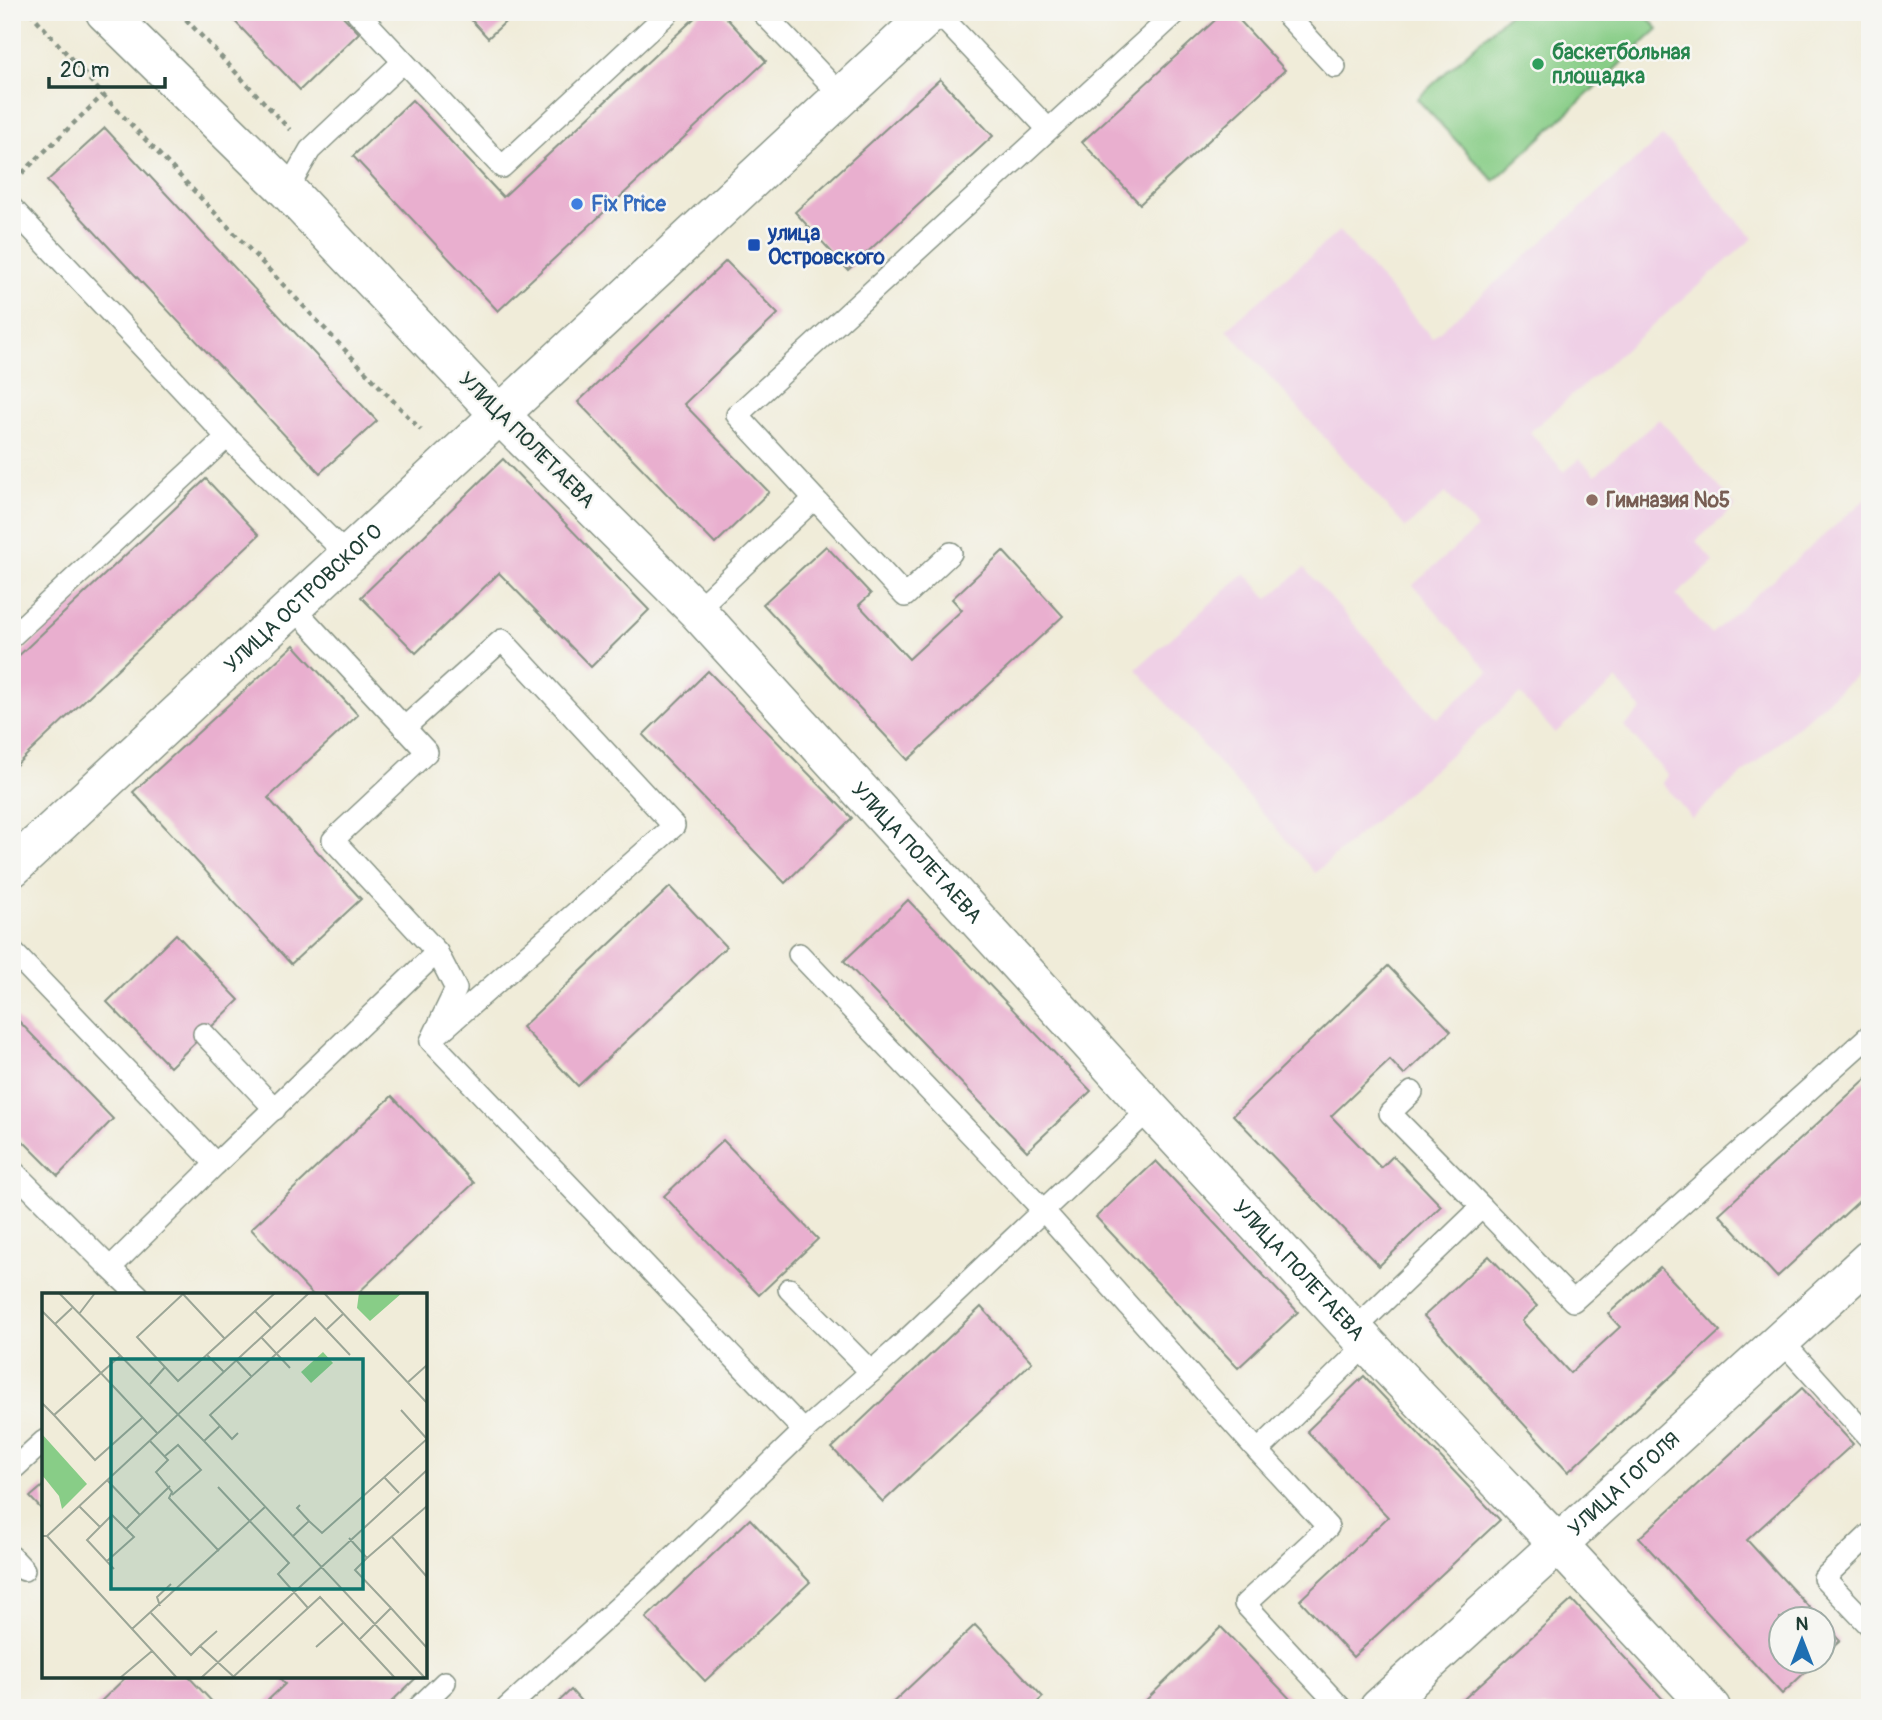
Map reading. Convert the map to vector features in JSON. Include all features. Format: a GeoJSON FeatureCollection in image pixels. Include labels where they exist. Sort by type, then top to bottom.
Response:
{"type":"FeatureCollection","features":[{"type":"Feature","properties":{"kind":"street","name":"УЛИЦА ПОЛЕТАЕВА"},"geometry":{"type":"LineString","coordinates":[[105,12],[287,190],[499,414],[696,610],[1150,1109],[1711,1708]]}},
{"type":"Feature","properties":{"kind":"street","name":"УЛИЦА ОСТРОВСКОГО"},"geometry":{"type":"LineString","coordinates":[[12,868],[932,12]]}},
{"type":"Feature","properties":{"kind":"street","name":"УЛИЦА ГОГОЛЯ"},"geometry":{"type":"LineString","coordinates":[[1379,1708],[1870,1259]]}},
{"type":"Feature","properties":{"kind":"lane"},"geometry":{"type":"LineString","coordinates":[[357,12],[502,167],[669,12]]}},
{"type":"Feature","properties":{"kind":"lane"},"geometry":{"type":"LineString","coordinates":[[762,12],[842,96]]}},
{"type":"Feature","properties":{"kind":"lane"},"geometry":{"type":"LineString","coordinates":[[937,12],[1048,129]]}},
{"type":"Feature","properties":{"kind":"lane"},"geometry":{"type":"LineString","coordinates":[[951,553],[905,596],[737,415],[1177,12]]}},
{"type":"Feature","properties":{"kind":"lane"},"geometry":{"type":"LineString","coordinates":[[1284,12],[1335,67]]}},
{"type":"Feature","properties":{"kind":"lane"},"geometry":{"type":"LineString","coordinates":[[287,190],[310,150],[403,62]]}},
{"type":"Feature","properties":{"kind":"lane"},"geometry":{"type":"LineString","coordinates":[[12,208],[227,437],[349,556]]}},
{"type":"Feature","properties":{"kind":"lane"},"geometry":{"type":"LineString","coordinates":[[12,636],[227,437]]}},
{"type":"Feature","properties":{"kind":"lane"},"geometry":{"type":"LineString","coordinates":[[696,610],[814,499]]}},
{"type":"Feature","properties":{"kind":"lane"},"geometry":{"type":"LineString","coordinates":[[293,608],[427,752],[332,840],[437,952],[456,989],[431,1041]]}},
{"type":"Feature","properties":{"kind":"lane"},"geometry":{"type":"LineString","coordinates":[[404,727],[502,640],[674,825],[431,1041]]}},
{"type":"Feature","properties":{"kind":"lane"},"geometry":{"type":"LineString","coordinates":[[12,951],[216,1164]]}},
{"type":"Feature","properties":{"kind":"lane"},"geometry":{"type":"LineString","coordinates":[[110,1268],[437,952]]}},
{"type":"Feature","properties":{"kind":"lane"},"geometry":{"type":"LineString","coordinates":[[799,954],[1043,1210],[1328,1527],[1245,1604],[1341,1708]]}},
{"type":"Feature","properties":{"kind":"lane"},"geometry":{"type":"LineString","coordinates":[[204,1034],[275,1109]]}},
{"type":"Feature","properties":{"kind":"lane"},"geometry":{"type":"LineString","coordinates":[[1412,1092],[1390,1113],[1573,1301],[1870,1035]]}},
{"type":"Feature","properties":{"kind":"lane"},"geometry":{"type":"LineString","coordinates":[[431,1041],[804,1431]]}},
{"type":"Feature","properties":{"kind":"lane"},"geometry":{"type":"LineString","coordinates":[[507,1708],[666,1564],[804,1431],[871,1373],[1150,1109]]}},
{"type":"Feature","properties":{"kind":"lane"},"geometry":{"type":"LineString","coordinates":[[12,1170],[136,1293]]}},
{"type":"Feature","properties":{"kind":"lane"},"geometry":{"type":"LineString","coordinates":[[1258,1451],[1482,1207]]}},
{"type":"Feature","properties":{"kind":"lane"},"geometry":{"type":"LineString","coordinates":[[789,1289],[871,1373]]}},
{"type":"Feature","properties":{"kind":"lane"},"geometry":{"type":"LineString","coordinates":[[1781,1340],[1870,1438]]}},
{"type":"Feature","properties":{"kind":"lane"},"geometry":{"type":"LineString","coordinates":[[12,1470],[42,1443]]}},
{"type":"Feature","properties":{"kind":"lane"},"geometry":{"type":"LineString","coordinates":[[1870,1534],[1824,1578],[1870,1626]]}},
{"type":"Feature","properties":{"kind":"lane"},"geometry":{"type":"LineString","coordinates":[[418,1708],[445,1682]]}},
{"type":"Feature","properties":{"kind":"path"},"geometry":{"type":"LineString","coordinates":[[30,12],[103,95],[421,430]]}},
{"type":"Feature","properties":{"kind":"path"},"geometry":{"type":"LineString","coordinates":[[179,12],[310,150]]}},
{"type":"Feature","properties":{"kind":"path"},"geometry":{"type":"LineString","coordinates":[[12,183],[103,95]]}},
{"type":"Feature","properties":{"kind":"shaded area","name":"Гимназия №5"},"geometry":{"type":"Polygon","coordinates":[[[1663,136],[1753,238],[1530,432],[1564,472],[1580,459],[1595,475],[1659,419],[1736,506],[1696,541],[1714,562],[1676,595],[1711,634],[1870,495],[1870,663],[1692,818],[1662,783],[1668,776],[1624,726],[1642,710],[1616,680],[1555,733],[1520,694],[1315,873],[1136,669],[1245,573],[1268,599],[1304,568],[1437,718],[1489,672],[1413,585],[1477,528],[1446,493],[1406,528],[1227,329],[1339,231],[1432,338],[1663,136]]]}},
{"type":"Feature","properties":{"kind":"green space","name":"баскетбольная площадка"},"geometry":{"type":"Polygon","coordinates":[[[1511,12],[1643,12],[1658,29],[1494,181],[1417,99],[1511,12]]]}},
{"type":"Feature","properties":{"kind":"building"},"geometry":{"type":"Polygon","coordinates":[[[226,12],[339,12],[359,33],[300,90],[226,12]]]}},
{"type":"Feature","properties":{"kind":"building"},"geometry":{"type":"Polygon","coordinates":[[[464,12],[516,12],[488,38],[464,12]]]}},
{"type":"Feature","properties":{"kind":"building"},"geometry":{"type":"Polygon","coordinates":[[[701,12],[721,12],[766,61],[498,311],[353,156],[412,100],[503,197],[701,12]]]}},
{"type":"Feature","properties":{"kind":"building"},"geometry":{"type":"Polygon","coordinates":[[[1224,12],[1232,12],[1285,70],[1140,204],[1082,142],[1224,12]]]}},
{"type":"Feature","properties":{"kind":"building"},"geometry":{"type":"Polygon","coordinates":[[[940,79],[993,136],[848,270],[795,212],[940,79]]]}},
{"type":"Feature","properties":{"kind":"building"},"geometry":{"type":"Polygon","coordinates":[[[105,128],[377,421],[320,473],[47,181],[105,128]]]}},
{"type":"Feature","properties":{"kind":"building"},"geometry":{"type":"Polygon","coordinates":[[[726,261],[778,314],[684,404],[769,492],[715,544],[578,402],[726,261]]]}},
{"type":"Feature","properties":{"kind":"building"},"geometry":{"type":"Polygon","coordinates":[[[503,459],[649,610],[591,667],[499,573],[416,653],[361,597],[503,459]]]}},
{"type":"Feature","properties":{"kind":"building"},"geometry":{"type":"Polygon","coordinates":[[[206,479],[259,535],[12,769],[12,662],[206,479]]]}},
{"type":"Feature","properties":{"kind":"building"},"geometry":{"type":"Polygon","coordinates":[[[826,546],[871,594],[859,605],[909,659],[962,610],[952,599],[1003,551],[1063,616],[908,760],[763,604],[826,546]]]}},
{"type":"Feature","properties":{"kind":"building"},"geometry":{"type":"Polygon","coordinates":[[[294,645],[358,715],[268,798],[361,899],[291,964],[133,792],[294,645]]]}},
{"type":"Feature","properties":{"kind":"building"},"geometry":{"type":"Polygon","coordinates":[[[708,671],[852,818],[785,883],[643,735],[708,671]]]}},
{"type":"Feature","properties":{"kind":"building"},"geometry":{"type":"Polygon","coordinates":[[[670,887],[726,947],[578,1086],[522,1027],[670,887]]]}},
{"type":"Feature","properties":{"kind":"building"},"geometry":{"type":"Polygon","coordinates":[[[908,900],[1091,1091],[1027,1151],[844,961],[908,900]]]}},
{"type":"Feature","properties":{"kind":"building"},"geometry":{"type":"Polygon","coordinates":[[[176,934],[239,1000],[170,1067],[107,1002],[176,934]]]}},
{"type":"Feature","properties":{"kind":"building"},"geometry":{"type":"Polygon","coordinates":[[[1388,966],[1451,1031],[1404,1075],[1390,1060],[1331,1116],[1381,1168],[1393,1156],[1441,1206],[1379,1266],[1233,1115],[1388,966]]]}},
{"type":"Feature","properties":{"kind":"building"},"geometry":{"type":"Polygon","coordinates":[[[12,1014],[113,1119],[58,1176],[12,1130],[12,1014]]]}},
{"type":"Feature","properties":{"kind":"building"},"geometry":{"type":"Polygon","coordinates":[[[1870,1075],[1870,1191],[1777,1277],[1719,1214],[1870,1075]]]}},
{"type":"Feature","properties":{"kind":"building"},"geometry":{"type":"Polygon","coordinates":[[[392,1096],[474,1183],[358,1293],[311,1293],[251,1229],[392,1096]]]}},
{"type":"Feature","properties":{"kind":"building"},"geometry":{"type":"Polygon","coordinates":[[[723,1140],[818,1239],[759,1295],[664,1196],[723,1140]]]}},
{"type":"Feature","properties":{"kind":"building"},"geometry":{"type":"Polygon","coordinates":[[[1156,1161],[1298,1312],[1238,1368],[1096,1217],[1156,1161]]]}},
{"type":"Feature","properties":{"kind":"building"},"geometry":{"type":"Polygon","coordinates":[[[1489,1256],[1537,1306],[1522,1321],[1570,1373],[1620,1327],[1608,1314],[1660,1267],[1720,1331],[1568,1472],[1424,1316],[1489,1256]]]}},
{"type":"Feature","properties":{"kind":"building"},"geometry":{"type":"Polygon","coordinates":[[[981,1307],[1032,1362],[883,1502],[832,1448],[981,1307]]]}},
{"type":"Feature","properties":{"kind":"building"},"geometry":{"type":"Polygon","coordinates":[[[1364,1376],[1500,1520],[1353,1657],[1300,1600],[1388,1517],[1307,1431],[1364,1376]]]}},
{"type":"Feature","properties":{"kind":"building"},"geometry":{"type":"Polygon","coordinates":[[[1802,1388],[1853,1444],[1747,1540],[1806,1604],[1766,1604],[1766,1674],[1803,1674],[1782,1694],[1639,1538],[1802,1388]]]}},
{"type":"Feature","properties":{"kind":"building"},"geometry":{"type":"Polygon","coordinates":[[[42,1487],[42,1510],[30,1497],[42,1487]]]}},
{"type":"Feature","properties":{"kind":"building"},"geometry":{"type":"Polygon","coordinates":[[[750,1519],[810,1582],[705,1681],[646,1618],[750,1519]]]}},
{"type":"Feature","properties":{"kind":"building"},"geometry":{"type":"Polygon","coordinates":[[[1572,1600],[1671,1708],[1454,1708],[1572,1600]]]}},
{"type":"Feature","properties":{"kind":"building"},"geometry":{"type":"Polygon","coordinates":[[[975,1625],[1043,1697],[1031,1708],[887,1708],[975,1625]]]}},
{"type":"Feature","properties":{"kind":"building"},"geometry":{"type":"Polygon","coordinates":[[[1221,1627],[1297,1706],[1295,1708],[1138,1708],[1221,1627]]]}},
{"type":"Feature","properties":{"kind":"building"},"geometry":{"type":"Polygon","coordinates":[[[125,1678],[190,1678],[218,1708],[94,1708],[125,1678]]]}},
{"type":"Feature","properties":{"kind":"building"},"geometry":{"type":"Polygon","coordinates":[[[280,1678],[416,1678],[385,1708],[265,1708],[263,1705],[285,1684],[280,1678]]]}},
{"type":"Feature","properties":{"kind":"building"},"geometry":{"type":"Polygon","coordinates":[[[571,1690],[587,1708],[552,1708],[571,1690]]]}},
{"type":"Feature","properties":{"kind":"place","name":"баскетбольная площадка"},"geometry":{"type":"Point","coordinates":[1538,64]}},
{"type":"Feature","properties":{"kind":"place","name":"Fix Price"},"geometry":{"type":"Point","coordinates":[577,204]}},
{"type":"Feature","properties":{"kind":"place","name":"улица Островского"},"geometry":{"type":"Point","coordinates":[754,245]}},
{"type":"Feature","properties":{"kind":"place","name":"Гимназия №5"},"geometry":{"type":"Point","coordinates":[1592,500]}}]}
